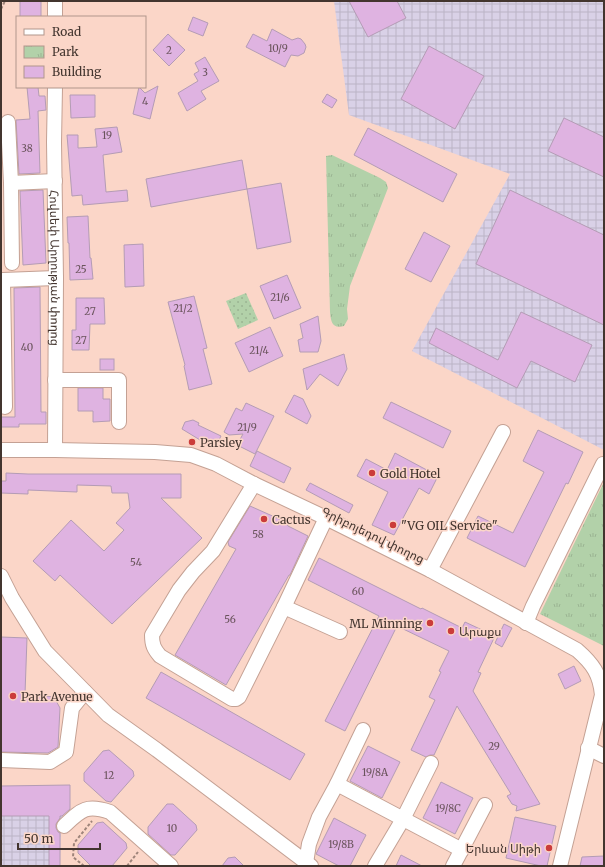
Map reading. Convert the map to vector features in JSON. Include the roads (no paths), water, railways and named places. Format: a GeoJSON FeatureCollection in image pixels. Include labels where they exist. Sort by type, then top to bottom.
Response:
{"type":"FeatureCollection","features":[{"type":"Feature","properties":{"kind":"street"},"geometry":{"type":"LineString","coordinates":[[55,1],[55,16]]}},
{"type":"Feature","properties":{"kind":"street","name":"Հովսեփ Արղության փողոց"},"geometry":{"type":"LineString","coordinates":[[55,88],[55,447]]}},
{"type":"Feature","properties":{"kind":"street"},"geometry":{"type":"LineString","coordinates":[[8,122],[11,183],[12,263]]}},
{"type":"Feature","properties":{"kind":"street"},"geometry":{"type":"LineString","coordinates":[[11,183],[55,181]]}},
{"type":"Feature","properties":{"kind":"street"},"geometry":{"type":"LineString","coordinates":[[6,407],[4,280],[56,278]]}},
{"type":"Feature","properties":{"kind":"street"},"geometry":{"type":"LineString","coordinates":[[56,380],[119,380],[119,422]]}},
{"type":"Feature","properties":{"kind":"street"},"geometry":{"type":"LineString","coordinates":[[432,568],[503,432]]}},
{"type":"Feature","properties":{"kind":"street","name":"Գրիբոյեդով փողոց"},"geometry":{"type":"LineString","coordinates":[[1,444],[191,455],[216,464],[254,484],[432,568]]}},
{"type":"Feature","properties":{"kind":"street","name":"Գրիբոյեդով փողոց"},"geometry":{"type":"LineString","coordinates":[[1,450],[55,447],[158,447],[191,449],[218,460],[432,568],[527,620],[577,650],[602,674]]}},
{"type":"Feature","properties":{"kind":"street"},"geometry":{"type":"LineString","coordinates":[[527,620],[603,464]]}},
{"type":"Feature","properties":{"kind":"street"},"geometry":{"type":"LineString","coordinates":[[254,484],[213,552],[193,572],[179,590],[152,636],[154,649],[160,656],[232,699],[239,697],[326,518]]}},
{"type":"Feature","properties":{"kind":"street"},"geometry":{"type":"LineString","coordinates":[[1,576],[12,598],[45,651],[108,715],[309,864]]}},
{"type":"Feature","properties":{"kind":"street"},"geometry":{"type":"LineString","coordinates":[[284,607],[340,632]]}},
{"type":"Feature","properties":{"kind":"street"},"geometry":{"type":"LineString","coordinates":[[595,751],[602,695],[600,682],[602,674]]}},
{"type":"Feature","properties":{"kind":"street"},"geometry":{"type":"LineString","coordinates":[[1,760],[50,762],[66,752],[72,708],[86,692]]}},
{"type":"Feature","properties":{"kind":"street"},"geometry":{"type":"LineString","coordinates":[[560,866],[595,751],[604,709]]}},
{"type":"Feature","properties":{"kind":"street"},"geometry":{"type":"LineString","coordinates":[[309,864],[309,844],[319,817],[364,730]]}},
{"type":"Feature","properties":{"kind":"street"},"geometry":{"type":"LineString","coordinates":[[376,866],[403,819],[431,763]]}},
{"type":"Feature","properties":{"kind":"street"},"geometry":{"type":"LineString","coordinates":[[337,784],[462,850]]}},
{"type":"Feature","properties":{"kind":"street"},"geometry":{"type":"LineString","coordinates":[[453,866],[485,805]]}},
{"type":"Feature","properties":{"kind":"street"},"geometry":{"type":"LineString","coordinates":[[64,826],[80,812],[99,808],[110,812],[171,866]]}},
{"type":"Feature","properties":{"kind":"street"},"geometry":{"type":"LineString","coordinates":[[566,866],[574,819]]}},
{"type":"Feature","properties":{"kind":"place","name":"Parsley"},"geometry":{"type":"Point","coordinates":[192,442]}},
{"type":"Feature","properties":{"kind":"place","name":"Gold Hotel"},"geometry":{"type":"Point","coordinates":[372,473]}},
{"type":"Feature","properties":{"kind":"place","name":"Cactus"},"geometry":{"type":"Point","coordinates":[264,519]}},
{"type":"Feature","properties":{"kind":"place","name":"\"VG OIL Service\""},"geometry":{"type":"Point","coordinates":[393,525]}},
{"type":"Feature","properties":{"kind":"place","name":"ML Minning"},"geometry":{"type":"Point","coordinates":[430,623]}},
{"type":"Feature","properties":{"kind":"place","name":"Արաքս"},"geometry":{"type":"Point","coordinates":[451,631]}},
{"type":"Feature","properties":{"kind":"place","name":"Park Avenue"},"geometry":{"type":"Point","coordinates":[13,696]}},
{"type":"Feature","properties":{"kind":"place","name":"Երևան Սիթի"},"geometry":{"type":"Point","coordinates":[549,848]}}]}
